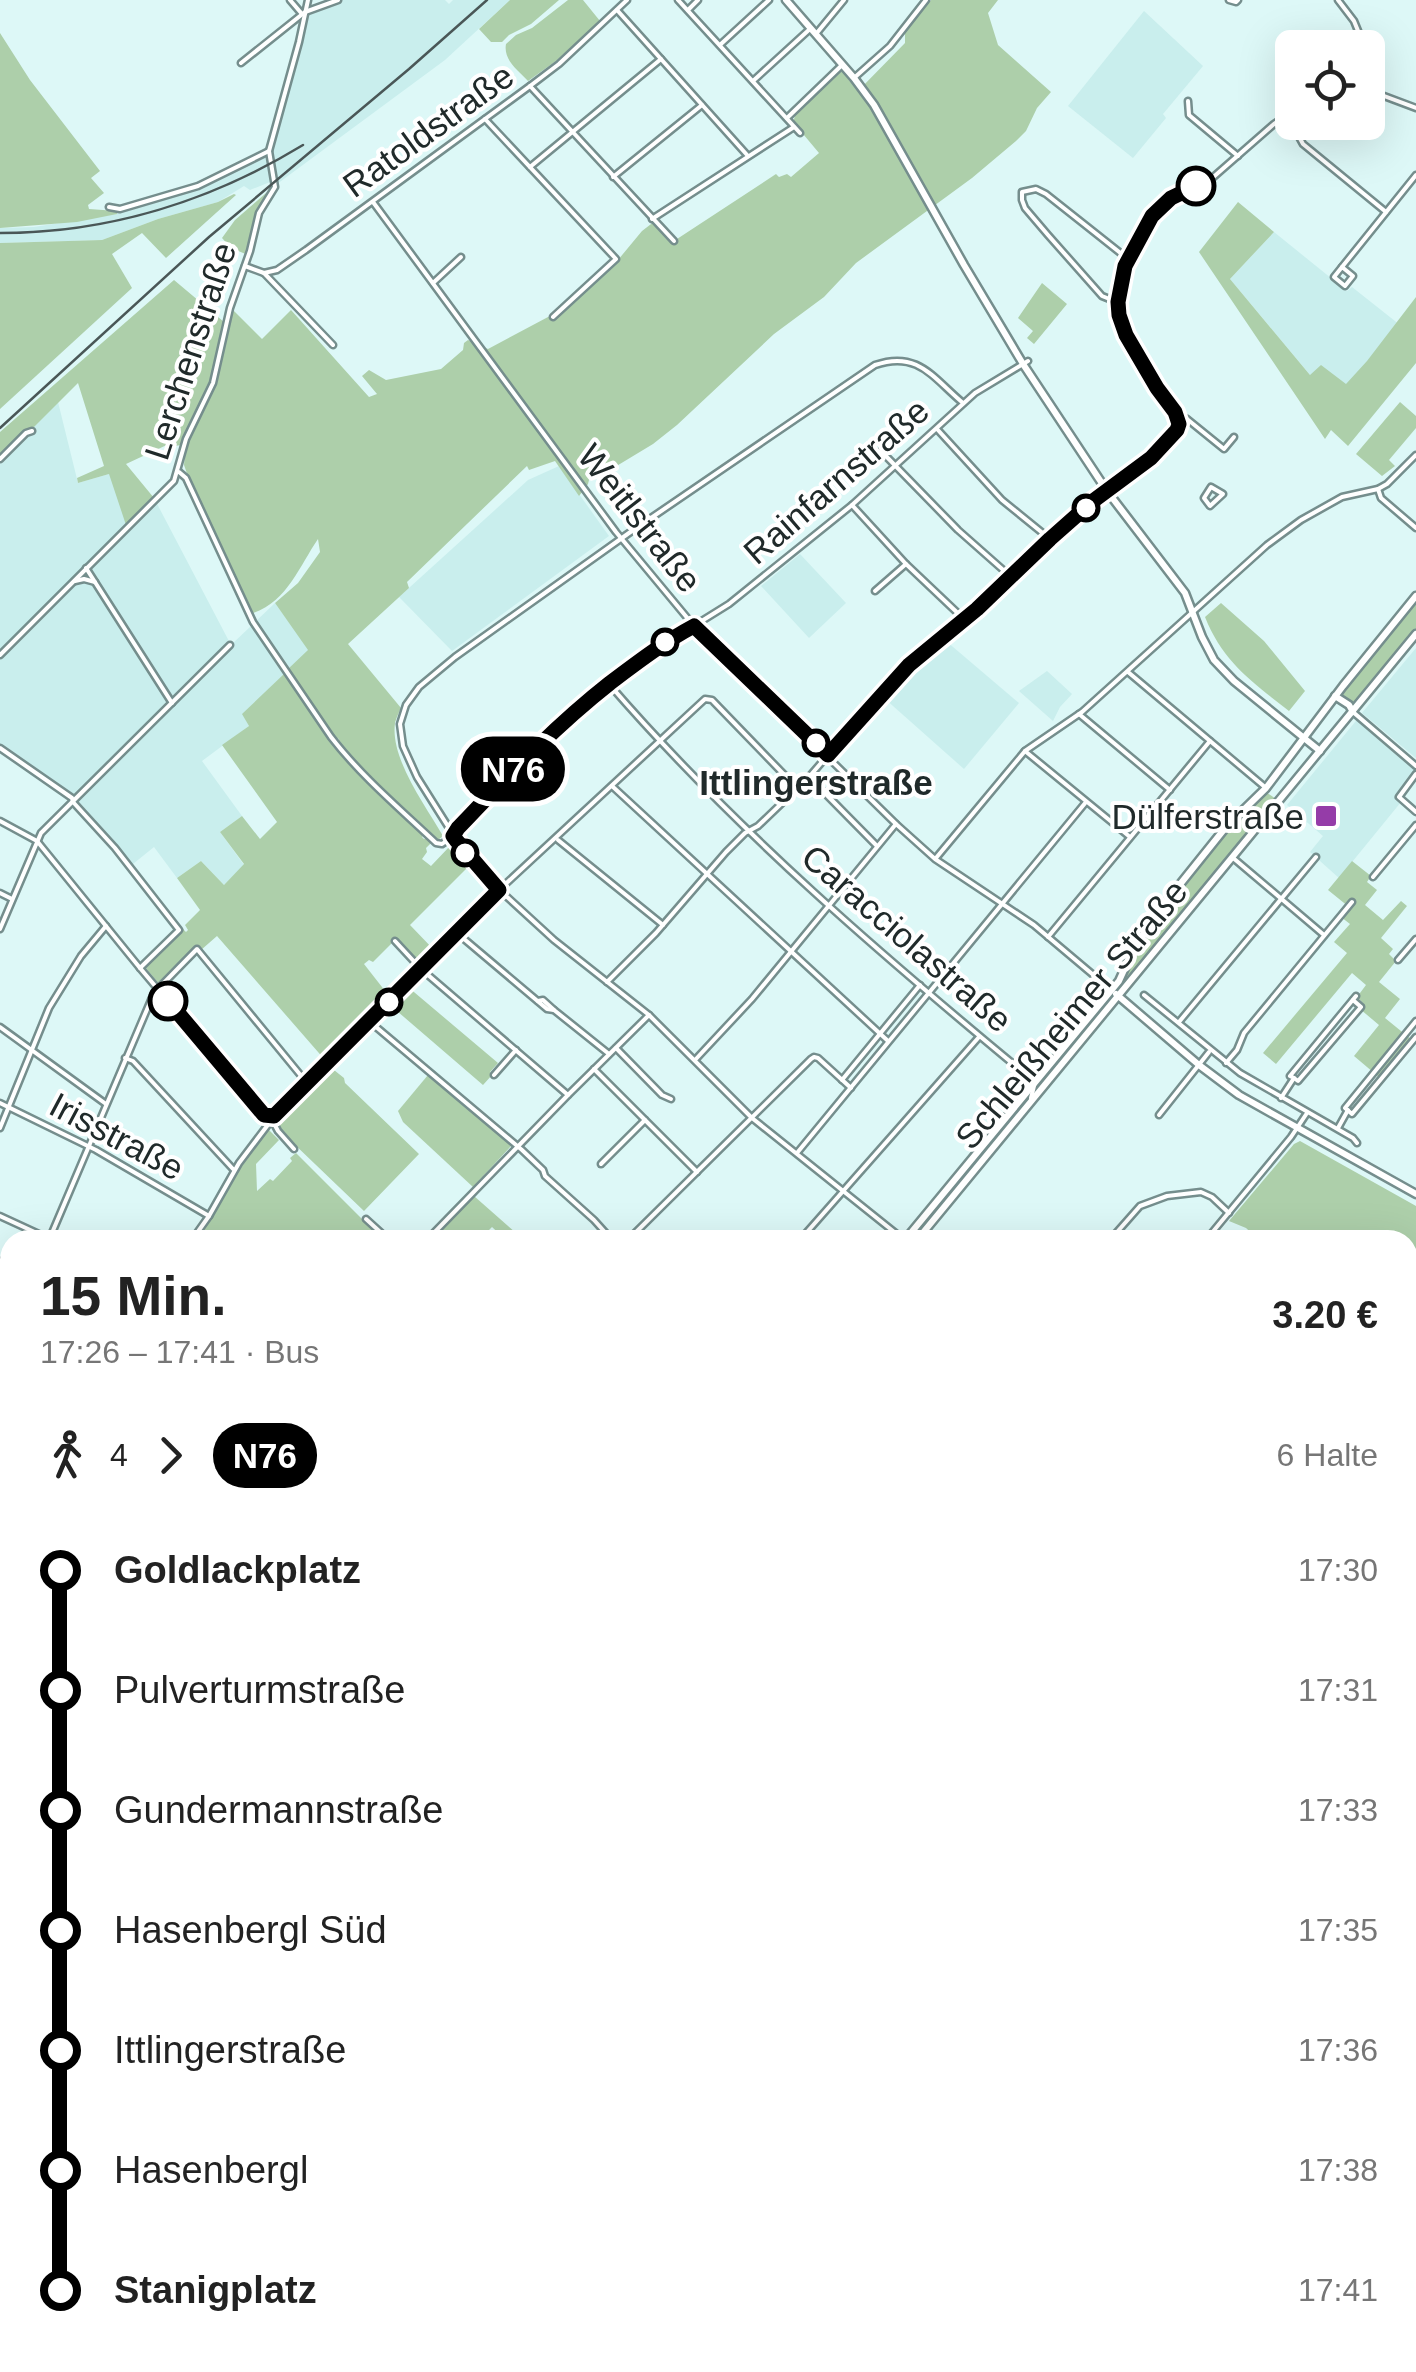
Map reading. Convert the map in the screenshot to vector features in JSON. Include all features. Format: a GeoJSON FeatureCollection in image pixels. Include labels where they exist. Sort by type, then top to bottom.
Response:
{"type":"FeatureCollection","features":[{"type":"Feature","properties":{"kind":"main road"},"geometry":{"type":"LineString","coordinates":[[786,0],[843,64],[882,118],[964,265],[1025,362],[1107,490],[1185,593],[1207,649],[1218,666],[1320,751]]}},
{"type":"Feature","properties":{"kind":"main road","name":"Schleißheimer Straße"},"geometry":{"type":"LineString","coordinates":[[1115,993],[1142,932],[1157,912],[1226,826],[1267,786],[1416,596]]}},
{"type":"Feature","properties":{"kind":"main road","name":"Schleißheimer Straße"},"geometry":{"type":"LineString","coordinates":[[912,1230],[1035,1082],[1232,858],[1416,634]]}},
{"type":"Feature","properties":{"kind":"main road"},"geometry":{"type":"LineString","coordinates":[[1335,696],[1353,712]]}},
{"type":"Feature","properties":{"kind":"main road"},"geometry":{"type":"LineString","coordinates":[[1267,786],[1274,794],[1284,794]]}},
{"type":"Feature","properties":{"kind":"main road"},"geometry":{"type":"LineString","coordinates":[[1115,993],[1239,1095],[1416,1194]]}},
{"type":"Feature","properties":{"kind":"main road","name":"Schleißheimer Straße"},"geometry":{"type":"LineString","coordinates":[[925,1230],[1088,1024]]}},
{"type":"Feature","properties":{"kind":"street"},"geometry":{"type":"LineString","coordinates":[[290,0],[304,13]]}},
{"type":"Feature","properties":{"kind":"street","name":"Lerchenstraße"},"geometry":{"type":"LineString","coordinates":[[0,655],[165,492],[179,472],[186,439],[213,384],[230,308],[260,213],[274,186],[269,151],[308,0]]}},
{"type":"Feature","properties":{"kind":"street"},"geometry":{"type":"LineString","coordinates":[[240,63],[304,13],[338,0]]}},
{"type":"Feature","properties":{"kind":"street","name":"Ratoldstraße"},"geometry":{"type":"LineString","coordinates":[[264,274],[277,270],[486,120],[628,0]]}},
{"type":"Feature","properties":{"kind":"street"},"geometry":{"type":"LineString","coordinates":[[678,0],[800,133]]}},
{"type":"Feature","properties":{"kind":"street"},"geometry":{"type":"LineString","coordinates":[[688,10],[698,0]]}},
{"type":"Feature","properties":{"kind":"street"},"geometry":{"type":"LineString","coordinates":[[720,46],[769,0]]}},
{"type":"Feature","properties":{"kind":"street"},"geometry":{"type":"LineString","coordinates":[[753,81],[844,0]]}},
{"type":"Feature","properties":{"kind":"street"},"geometry":{"type":"LineString","coordinates":[[854,78],[890,46],[926,0]]}},
{"type":"Feature","properties":{"kind":"street"},"geometry":{"type":"LineString","coordinates":[[1229,0],[1238,0]]}},
{"type":"Feature","properties":{"kind":"street"},"geometry":{"type":"LineString","coordinates":[[1338,0],[1358,30]]}},
{"type":"Feature","properties":{"kind":"street"},"geometry":{"type":"LineString","coordinates":[[617,10],[748,156]]}},
{"type":"Feature","properties":{"kind":"street"},"geometry":{"type":"LineString","coordinates":[[530,167],[661,60]]}},
{"type":"Feature","properties":{"kind":"street"},"geometry":{"type":"LineString","coordinates":[[786,118],[843,64]]}},
{"type":"Feature","properties":{"kind":"street"},"geometry":{"type":"LineString","coordinates":[[530,86],[674,242]]}},
{"type":"Feature","properties":{"kind":"street"},"geometry":{"type":"LineString","coordinates":[[1385,96],[1416,108]]}},
{"type":"Feature","properties":{"kind":"street"},"geometry":{"type":"LineString","coordinates":[[1188,101],[1189,116],[1238,156]]}},
{"type":"Feature","properties":{"kind":"street"},"geometry":{"type":"LineString","coordinates":[[613,177],[702,105]]}},
{"type":"Feature","properties":{"kind":"street"},"geometry":{"type":"LineString","coordinates":[[486,120],[616,259],[553,317]]}},
{"type":"Feature","properties":{"kind":"street"},"geometry":{"type":"LineString","coordinates":[[608,982],[726,852],[809,778],[909,665],[1107,490],[1151,458],[1177,430],[1178,417],[1126,335],[1119,315],[1121,281],[1129,257],[1156,210],[1171,198],[1210,180],[1275,126]]}},
{"type":"Feature","properties":{"kind":"street"},"geometry":{"type":"LineString","coordinates":[[652,219],[794,127]]}},
{"type":"Feature","properties":{"kind":"street"},"geometry":{"type":"LineString","coordinates":[[1301,140],[1386,212]]}},
{"type":"Feature","properties":{"kind":"street"},"geometry":{"type":"LineString","coordinates":[[109,207],[120,209],[198,186],[269,151]]}},
{"type":"Feature","properties":{"kind":"street"},"geometry":{"type":"LineString","coordinates":[[1342,267],[1416,175]]}},
{"type":"Feature","properties":{"kind":"street"},"geometry":{"type":"LineString","coordinates":[[1118,302],[1107,300],[1094,288],[1026,208],[1022,192],[1036,189],[1046,194],[1129,257]]}},
{"type":"Feature","properties":{"kind":"street","name":"Weitlstraße"},"geometry":{"type":"LineString","coordinates":[[373,202],[621,539],[694,626],[935,859],[1048,937],[1115,993]]}},
{"type":"Feature","properties":{"kind":"street"},"geometry":{"type":"LineString","coordinates":[[433,283],[461,257]]}},
{"type":"Feature","properties":{"kind":"street"},"geometry":{"type":"LineString","coordinates":[[245,266],[264,274],[333,345]]}},
{"type":"Feature","properties":{"kind":"street"},"geometry":{"type":"LineString","coordinates":[[892,1230],[752,1118],[649,1015],[552,939],[499,890],[464,852],[417,777],[403,746],[400,724],[406,705],[419,687],[442,666],[874,366],[897,360],[921,366],[963,403]]}},
{"type":"Feature","properties":{"kind":"street","name":"Rainfarnstraße"},"geometry":{"type":"LineString","coordinates":[[453,836],[543,740],[610,684],[671,638],[729,604],[852,505],[975,392],[1025,362]]}},
{"type":"Feature","properties":{"kind":"street"},"geometry":{"type":"LineString","coordinates":[[952,394],[975,392]]}},
{"type":"Feature","properties":{"kind":"street"},"geometry":{"type":"LineString","coordinates":[[1178,417],[1187,419],[1224,449],[1234,438]]}},
{"type":"Feature","properties":{"kind":"street"},"geometry":{"type":"LineString","coordinates":[[937,429],[1002,500],[1050,539]]}},
{"type":"Feature","properties":{"kind":"street"},"geometry":{"type":"LineString","coordinates":[[0,459],[32,431]]}},
{"type":"Feature","properties":{"kind":"street"},"geometry":{"type":"LineString","coordinates":[[881,451],[958,530],[1011,577]]}},
{"type":"Feature","properties":{"kind":"street"},"geometry":{"type":"LineString","coordinates":[[935,859],[1025,751],[1079,714],[1267,545],[1300,520],[1344,496],[1378,489],[1416,455]]}},
{"type":"Feature","properties":{"kind":"street"},"geometry":{"type":"LineString","coordinates":[[179,472],[186,478],[250,616],[344,754],[436,843],[442,844],[453,836]]}},
{"type":"Feature","properties":{"kind":"street"},"geometry":{"type":"LineString","coordinates":[[1378,489],[1380,498],[1416,528]]}},
{"type":"Feature","properties":{"kind":"street"},"geometry":{"type":"LineString","coordinates":[[852,505],[964,620]]}},
{"type":"Feature","properties":{"kind":"street"},"geometry":{"type":"LineString","coordinates":[[876,591],[906,564]]}},
{"type":"Feature","properties":{"kind":"street"},"geometry":{"type":"LineString","coordinates":[[86,568],[172,703]]}},
{"type":"Feature","properties":{"kind":"street"},"geometry":{"type":"LineString","coordinates":[[74,581],[95,582]]}},
{"type":"Feature","properties":{"kind":"street"},"geometry":{"type":"LineString","coordinates":[[0,930],[41,833],[230,645]]}},
{"type":"Feature","properties":{"kind":"street"},"geometry":{"type":"LineString","coordinates":[[1128,672],[1267,786]]}},
{"type":"Feature","properties":{"kind":"street","name":"Caracciolastraße"},"geometry":{"type":"LineString","coordinates":[[610,684],[660,742],[829,905],[978,1037],[1035,1082]]}},
{"type":"Feature","properties":{"kind":"street"},"geometry":{"type":"LineString","coordinates":[[199,1230],[234,1170],[271,1118],[499,890],[709,698],[797,788]]}},
{"type":"Feature","properties":{"kind":"street"},"geometry":{"type":"LineString","coordinates":[[1353,712],[1416,766]]}},
{"type":"Feature","properties":{"kind":"street"},"geometry":{"type":"LineString","coordinates":[[1079,714],[1170,790]]}},
{"type":"Feature","properties":{"kind":"street"},"geometry":{"type":"LineString","coordinates":[[1048,937],[1210,741]]}},
{"type":"Feature","properties":{"kind":"street"},"geometry":{"type":"LineString","coordinates":[[0,748],[69,795],[121,854],[179,930],[140,968]]}},
{"type":"Feature","properties":{"kind":"street"},"geometry":{"type":"LineString","coordinates":[[1025,751],[1130,837]]}},
{"type":"Feature","properties":{"kind":"street"},"geometry":{"type":"LineString","coordinates":[[1416,774],[1399,797],[1416,812]]}},
{"type":"Feature","properties":{"kind":"street"},"geometry":{"type":"LineString","coordinates":[[809,778],[878,846]]}},
{"type":"Feature","properties":{"kind":"street"},"geometry":{"type":"LineString","coordinates":[[612,786],[888,1042]]}},
{"type":"Feature","properties":{"kind":"street"},"geometry":{"type":"LineString","coordinates":[[797,1154],[1086,802]]}},
{"type":"Feature","properties":{"kind":"street"},"geometry":{"type":"LineString","coordinates":[[0,821],[38,840],[140,968],[294,1149]]}},
{"type":"Feature","properties":{"kind":"street"},"geometry":{"type":"LineString","coordinates":[[695,1060],[791,953],[896,824]]}},
{"type":"Feature","properties":{"kind":"street"},"geometry":{"type":"LineString","coordinates":[[1373,876],[1416,824]]}},
{"type":"Feature","properties":{"kind":"street"},"geometry":{"type":"LineString","coordinates":[[556,838],[663,925]]}},
{"type":"Feature","properties":{"kind":"street"},"geometry":{"type":"LineString","coordinates":[[1178,1024],[1316,857]]}},
{"type":"Feature","properties":{"kind":"street"},"geometry":{"type":"LineString","coordinates":[[1232,858],[1324,936]]}},
{"type":"Feature","properties":{"kind":"street"},"geometry":{"type":"LineString","coordinates":[[0,894],[12,899]]}},
{"type":"Feature","properties":{"kind":"street"},"geometry":{"type":"LineString","coordinates":[[1226,1063],[1244,1033],[1352,902]]}},
{"type":"Feature","properties":{"kind":"street"},"geometry":{"type":"LineString","coordinates":[[0,1128],[61,987],[106,926]]}},
{"type":"Feature","properties":{"kind":"street"},"geometry":{"type":"LineString","coordinates":[[457,933],[546,1009],[554,1010],[609,1055]]}},
{"type":"Feature","properties":{"kind":"street"},"geometry":{"type":"LineString","coordinates":[[1398,960],[1416,939]]}},
{"type":"Feature","properties":{"kind":"street"},"geometry":{"type":"LineString","coordinates":[[395,941],[568,1095]]}},
{"type":"Feature","properties":{"kind":"street"},"geometry":{"type":"LineString","coordinates":[[55,1230],[157,988],[197,949],[307,1083]]}},
{"type":"Feature","properties":{"kind":"street"},"geometry":{"type":"LineString","coordinates":[[842,1080],[920,985]]}},
{"type":"Feature","properties":{"kind":"street"},"geometry":{"type":"LineString","coordinates":[[1144,995],[1226,1063],[1357,1144]]}},
{"type":"Feature","properties":{"kind":"street"},"geometry":{"type":"LineString","coordinates":[[1354,998],[1361,1007],[1298,1081],[1290,1076],[1298,1066],[1354,998]]}},
{"type":"Feature","properties":{"kind":"street"},"geometry":{"type":"LineString","coordinates":[[437,1230],[649,1015]]}},
{"type":"Feature","properties":{"kind":"street"},"geometry":{"type":"LineString","coordinates":[[369,1021],[518,1147],[603,1230]]}},
{"type":"Feature","properties":{"kind":"street"},"geometry":{"type":"LineString","coordinates":[[1416,1021],[1345,1108],[1352,1114],[1416,1037]]}},
{"type":"Feature","properties":{"kind":"street"},"geometry":{"type":"LineString","coordinates":[[0,1027],[106,1104]]}},
{"type":"Feature","properties":{"kind":"street"},"geometry":{"type":"LineString","coordinates":[[809,1230],[978,1037]]}},
{"type":"Feature","properties":{"kind":"street"},"geometry":{"type":"LineString","coordinates":[[616,1048],[662,1095],[671,1099]]}},
{"type":"Feature","properties":{"kind":"street"},"geometry":{"type":"LineString","coordinates":[[494,1075],[516,1050]]}},
{"type":"Feature","properties":{"kind":"street"},"geometry":{"type":"LineString","coordinates":[[1159,1114],[1210,1051]]}},
{"type":"Feature","properties":{"kind":"street"},"geometry":{"type":"LineString","coordinates":[[1389,1054],[1397,1060]]}},
{"type":"Feature","properties":{"kind":"street"},"geometry":{"type":"LineString","coordinates":[[638,1230],[814,1056],[850,1088]]}},
{"type":"Feature","properties":{"kind":"street"},"geometry":{"type":"LineString","coordinates":[[126,1058],[234,1170]]}},
{"type":"Feature","properties":{"kind":"street"},"geometry":{"type":"LineString","coordinates":[[1298,1066],[1306,1072]]}},
{"type":"Feature","properties":{"kind":"street"},"geometry":{"type":"LineString","coordinates":[[594,1069],[697,1172]]}},
{"type":"Feature","properties":{"kind":"street"},"geometry":{"type":"LineString","coordinates":[[1370,1077],[1378,1083]]}},
{"type":"Feature","properties":{"kind":"street"},"geometry":{"type":"LineString","coordinates":[[1281,1098],[1294,1078]]}},
{"type":"Feature","properties":{"kind":"street"},"geometry":{"type":"LineString","coordinates":[[1030,1102],[1035,1082]]}},
{"type":"Feature","properties":{"kind":"street","name":"Irisstraße"},"geometry":{"type":"LineString","coordinates":[[0,1103],[88,1147],[209,1216]]}},
{"type":"Feature","properties":{"kind":"street"},"geometry":{"type":"LineString","coordinates":[[1337,1129],[1348,1110]]}},
{"type":"Feature","properties":{"kind":"street"},"geometry":{"type":"LineString","coordinates":[[1215,1230],[1307,1113]]}},
{"type":"Feature","properties":{"kind":"street"},"geometry":{"type":"LineString","coordinates":[[601,1164],[645,1120]]}},
{"type":"Feature","properties":{"kind":"street"},"geometry":{"type":"LineString","coordinates":[[1119,1230],[1140,1206],[1167,1196],[1201,1192],[1230,1214]]}},
{"type":"Feature","properties":{"kind":"street"},"geometry":{"type":"LineString","coordinates":[[0,1216],[30,1230]]}},
{"type":"Feature","properties":{"kind":"street"},"geometry":{"type":"LineString","coordinates":[[366,1219],[378,1230]]}},
{"type":"Feature","properties":{"kind":"shaded area"},"geometry":{"type":"Polygon","coordinates":[[[335,0],[445,0],[449,4],[453,0],[510,0],[445,60],[273,187],[270,182],[250,190],[244,186],[218,202],[102,240],[0,243],[0,228],[34,227],[116,214],[186,192],[268,156],[306,9],[335,0]]]}},
{"type":"Feature","properties":{"kind":"shaded area"},"geometry":{"type":"Polygon","coordinates":[[[1144,11],[1203,66],[1133,158],[1068,106],[1144,11]]]}},
{"type":"Feature","properties":{"kind":"shaded area"},"geometry":{"type":"Polygon","coordinates":[[[1274,232],[1347,291],[1352,287],[1400,325],[1347,386],[1311,376],[1230,279],[1274,232]]]}},
{"type":"Feature","properties":{"kind":"shaded area"},"geometry":{"type":"Polygon","coordinates":[[[58,402],[78,483],[109,474],[154,498],[231,645],[275,603],[309,650],[243,714],[249,726],[202,761],[242,816],[220,832],[244,865],[224,885],[201,861],[177,878],[154,847],[128,868],[73,799],[0,748],[0,461],[58,402]]]}},
{"type":"Feature","properties":{"kind":"shaded area"},"geometry":{"type":"Polygon","coordinates":[[[559,466],[609,536],[452,651],[399,597],[528,480],[559,466]]]}},
{"type":"Feature","properties":{"kind":"shaded area"},"geometry":{"type":"Polygon","coordinates":[[[800,554],[846,603],[809,638],[761,586],[800,554]]]}},
{"type":"Feature","properties":{"kind":"shaded area"},"geometry":{"type":"Polygon","coordinates":[[[946,641],[1019,703],[964,769],[884,698],[946,641]]]}},
{"type":"Feature","properties":{"kind":"shaded area"},"geometry":{"type":"Polygon","coordinates":[[[1416,648],[1416,758],[1362,713],[1416,648]]]}},
{"type":"Feature","properties":{"kind":"shaded area"},"geometry":{"type":"Polygon","coordinates":[[[1047,671],[1072,694],[1053,721],[1019,691],[1047,671]]]}},
{"type":"Feature","properties":{"kind":"shaded area"},"geometry":{"type":"Polygon","coordinates":[[[1360,716],[1416,763],[1416,777],[1401,795],[1401,802],[1339,878],[1310,852],[1323,836],[1287,805],[1360,716]]]}},
{"type":"Feature","properties":{"kind":"green space"},"geometry":{"type":"Polygon","coordinates":[[[510,0],[559,0],[502,42],[491,42],[479,29],[510,0]]]}},
{"type":"Feature","properties":{"kind":"green space"},"geometry":{"type":"Polygon","coordinates":[[[568,0],[583,0],[600,21],[528,81],[509,60],[506,44],[568,0]]]}},
{"type":"Feature","properties":{"kind":"green space"},"geometry":{"type":"Polygon","coordinates":[[[931,0],[998,0],[988,13],[998,45],[1051,92],[1037,108],[1026,131],[972,178],[856,263],[824,297],[774,334],[653,444],[605,473],[591,472],[579,496],[555,461],[529,470],[527,466],[407,582],[409,588],[348,644],[401,708],[395,723],[398,752],[443,836],[438,840],[362,770],[424,834],[422,837],[432,842],[422,859],[431,866],[450,846],[469,866],[410,925],[435,951],[422,964],[397,938],[373,962],[364,964],[389,996],[325,1060],[217,936],[201,950],[196,946],[159,984],[145,967],[183,929],[188,930],[185,925],[200,910],[177,878],[201,861],[224,885],[244,864],[220,832],[242,816],[260,839],[277,822],[222,745],[249,726],[242,714],[285,673],[337,743],[339,739],[287,670],[308,650],[275,603],[298,583],[320,552],[318,539],[284,592],[253,613],[247,608],[190,482],[181,445],[171,443],[126,464],[154,498],[126,525],[109,474],[78,483],[77,478],[104,466],[78,383],[0,461],[0,432],[174,280],[224,322],[232,309],[262,339],[291,310],[369,397],[377,394],[362,376],[369,370],[386,380],[441,369],[463,350],[468,340],[488,349],[548,317],[556,317],[613,266],[655,221],[677,239],[776,174],[791,177],[819,153],[793,122],[796,113],[842,71],[858,91],[905,43],[905,32],[931,0]]]}},
{"type":"Feature","properties":{"kind":"green space"},"geometry":{"type":"Polygon","coordinates":[[[0,33],[30,80],[100,171],[91,178],[104,193],[88,205],[89,209],[117,214],[77,222],[0,228],[0,33]]]}},
{"type":"Feature","properties":{"kind":"green space"},"geometry":{"type":"Polygon","coordinates":[[[273,187],[260,211],[248,255],[231,248],[222,238],[235,220],[273,187]]]}},
{"type":"Feature","properties":{"kind":"green space"},"geometry":{"type":"Polygon","coordinates":[[[234,194],[166,258],[142,233],[112,254],[132,288],[0,409],[0,243],[102,240],[234,194]]]}},
{"type":"Feature","properties":{"kind":"green space"},"geometry":{"type":"Polygon","coordinates":[[[1238,202],[1274,232],[1230,279],[1310,375],[1321,365],[1346,384],[1416,297],[1416,363],[1348,446],[1331,430],[1325,439],[1199,252],[1238,202]]]}},
{"type":"Feature","properties":{"kind":"green space"},"geometry":{"type":"Polygon","coordinates":[[[1042,283],[1067,304],[1034,344],[1027,338],[1033,331],[1018,318],[1042,283]]]}},
{"type":"Feature","properties":{"kind":"green space"},"geometry":{"type":"Polygon","coordinates":[[[1400,402],[1416,416],[1416,428],[1389,460],[1395,466],[1382,476],[1356,454],[1400,402]]]}},
{"type":"Feature","properties":{"kind":"green space"},"geometry":{"type":"Polygon","coordinates":[[[1416,599],[1416,630],[1354,705],[1339,693],[1416,599]]]}},
{"type":"Feature","properties":{"kind":"green space"},"geometry":{"type":"Polygon","coordinates":[[[1221,603],[1264,641],[1305,691],[1289,711],[1230,659],[1212,633],[1205,617],[1221,603]]]}},
{"type":"Feature","properties":{"kind":"green space"},"geometry":{"type":"Polygon","coordinates":[[[1266,792],[1276,799],[1121,984],[1145,932],[1236,819],[1266,792]]]}},
{"type":"Feature","properties":{"kind":"green space"},"geometry":{"type":"Polygon","coordinates":[[[1352,861],[1371,876],[1367,882],[1377,890],[1365,905],[1383,920],[1401,901],[1407,906],[1381,938],[1393,949],[1389,954],[1396,961],[1379,982],[1400,999],[1385,1018],[1412,1040],[1380,1078],[1354,1056],[1379,1025],[1360,1009],[1364,1004],[1357,997],[1366,985],[1352,973],[1276,1064],[1263,1053],[1347,953],[1334,942],[1350,924],[1341,917],[1349,907],[1328,890],[1352,861]]]}},
{"type":"Feature","properties":{"kind":"green space"},"geometry":{"type":"Polygon","coordinates":[[[408,987],[498,1063],[483,1085],[390,1005],[408,987]]]}},
{"type":"Feature","properties":{"kind":"green space"},"geometry":{"type":"Polygon","coordinates":[[[329,1066],[419,1154],[364,1211],[291,1141],[277,1121],[329,1066]]]}},
{"type":"Feature","properties":{"kind":"green space"},"geometry":{"type":"Polygon","coordinates":[[[428,1075],[512,1145],[473,1187],[403,1122],[398,1111],[428,1075]]]}},
{"type":"Feature","properties":{"kind":"green space"},"geometry":{"type":"Polygon","coordinates":[[[269,1130],[279,1140],[256,1164],[257,1191],[270,1179],[273,1181],[296,1153],[373,1230],[201,1230],[242,1163],[269,1130]]]}},
{"type":"Feature","properties":{"kind":"green space"},"geometry":{"type":"Polygon","coordinates":[[[1300,1141],[1416,1206],[1416,1230],[1248,1230],[1229,1221],[1300,1141]]]}},
{"type":"Feature","properties":{"kind":"green space"},"geometry":{"type":"Polygon","coordinates":[[[474,1196],[513,1230],[440,1230],[474,1196]]]}},
{"type":"Feature","properties":{"kind":"railway"},"geometry":{"type":"LineString","coordinates":[[0,428],[209,237],[487,0]]}},
{"type":"Feature","properties":{"kind":"railway"},"geometry":{"type":"LineString","coordinates":[[0,233],[80,227],[158,210],[232,182],[303,145]]}},
{"type":"Feature","properties":{"kind":"bus line","name":"N76"},"geometry":{"type":"LineString","coordinates":[[168,1001],[264,1115],[274,1116],[499,890],[453,836],[458,828],[570,714],[639,660],[694,626],[828,755],[909,665],[977,609],[1093,501],[1151,458],[1177,430],[1175,412],[1126,335],[1118,302],[1125,266],[1152,216],[1171,198],[1196,186]]}},
{"type":"Feature","properties":{"kind":"place","name":"Ittlingerstraße"},"geometry":{"type":"Point","coordinates":[816,743]}},
{"type":"Feature","properties":{"kind":"place","name":"Dülferstraße"},"geometry":{"type":"Point","coordinates":[1326,816]}}]}
